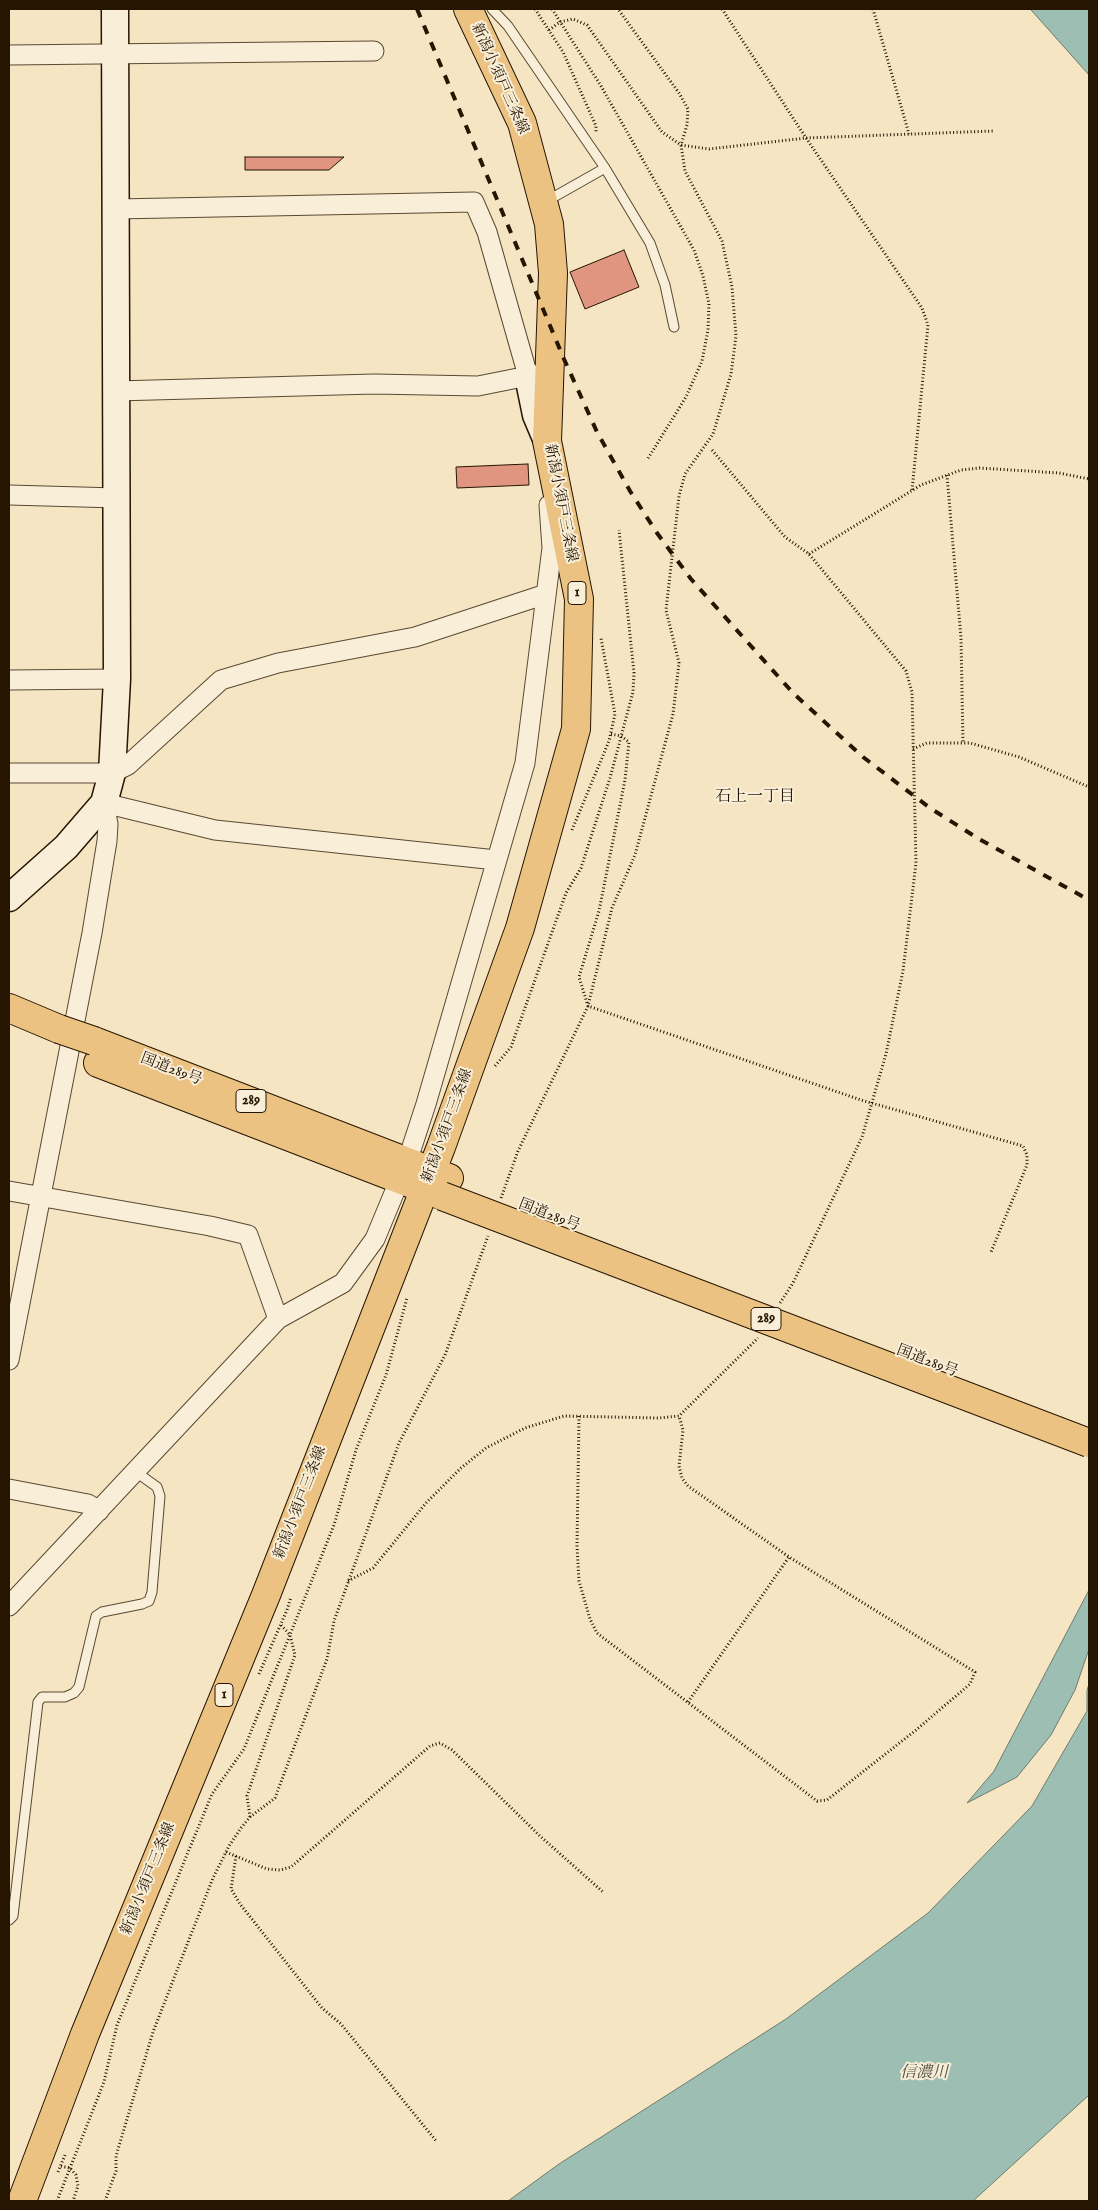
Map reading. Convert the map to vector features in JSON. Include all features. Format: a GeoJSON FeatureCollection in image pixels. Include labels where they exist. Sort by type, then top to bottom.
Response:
{"type":"FeatureCollection","features":[{"type":"Feature","properties":{"kind":"main road","name":"新潟小須戸三条線"},"geometry":{"type":"LineString","coordinates":[[22,2201],[85,2034],[266,1595],[426,1179],[520,928],[576,729],[579,600],[547,441],[553,273],[549,224],[522,123],[468,9]]}},
{"type":"Feature","properties":{"kind":"main road","name":"国道289号"},"geometry":{"type":"LineString","coordinates":[[9,1008],[57,1038]]}},
{"type":"Feature","properties":{"kind":"main road","name":"国道289号"},"geometry":{"type":"LineString","coordinates":[[9,1028],[57,1038],[92,1050],[426,1179],[1089,1443]]}},
{"type":"Feature","properties":{"kind":"main road","name":"国道289号"},"geometry":{"type":"LineString","coordinates":[[426,1179],[1089,1424]]}},
{"type":"Feature","properties":{"kind":"street"},"geometry":{"type":"LineString","coordinates":[[9,1360],[39,1197],[92,933],[108,841],[108,824],[104,803],[112,773],[117,679],[115,9]]}},
{"type":"Feature","properties":{"kind":"street"},"geometry":{"type":"LineString","coordinates":[[9,55],[374,51]]}},
{"type":"Feature","properties":{"kind":"street"},"geometry":{"type":"LineString","coordinates":[[9,1606],[278,1319],[343,1283],[375,1239],[426,1179],[496,860],[525,763],[552,548],[545,475],[547,441],[536,415],[528,376],[487,232],[474,202],[116,209]]}},
{"type":"Feature","properties":{"kind":"street"},"geometry":{"type":"LineString","coordinates":[[116,391],[374,384],[478,386],[528,376]]}},
{"type":"Feature","properties":{"kind":"street"},"geometry":{"type":"LineString","coordinates":[[9,495],[116,498]]}},
{"type":"Feature","properties":{"kind":"street"},"geometry":{"type":"LineString","coordinates":[[9,773],[112,773],[128,765],[221,680],[278,663],[415,636],[546,594]]}},
{"type":"Feature","properties":{"kind":"street"},"geometry":{"type":"LineString","coordinates":[[9,680],[117,679]]}},
{"type":"Feature","properties":{"kind":"street"},"geometry":{"type":"LineString","coordinates":[[104,803],[215,830],[496,860]]}},
{"type":"Feature","properties":{"kind":"street"},"geometry":{"type":"LineString","coordinates":[[9,898],[66,847],[104,803]]}},
{"type":"Feature","properties":{"kind":"street"},"geometry":{"type":"LineString","coordinates":[[9,1191],[210,1226],[248,1235],[278,1319]]}},
{"type":"Feature","properties":{"kind":"street"},"geometry":{"type":"LineString","coordinates":[[9,1489],[88,1504],[99,1511]]}},
{"type":"Feature","properties":{"kind":"lane"},"geometry":{"type":"LineString","coordinates":[[492,9],[508,26],[605,168],[650,243],[665,285],[674,327]]}},
{"type":"Feature","properties":{"kind":"lane"},"geometry":{"type":"LineString","coordinates":[[543,203],[605,168]]}},
{"type":"Feature","properties":{"kind":"lane"},"geometry":{"type":"LineString","coordinates":[[9,1920],[13,1916],[38,1702],[42,1697],[65,1697],[74,1694],[79,1687],[96,1616],[102,1612],[142,1604],[149,1601],[152,1592],[160,1496],[157,1487],[136,1472]]}},
{"type":"Feature","properties":{"kind":"path"},"geometry":{"type":"LineString","coordinates":[[535,9],[563,52],[596,126],[597,157]]}},
{"type":"Feature","properties":{"kind":"path"},"geometry":{"type":"LineString","coordinates":[[498,1206],[518,1150],[588,1006],[612,908],[635,855],[673,714],[679,662],[666,610],[679,496],[685,474],[713,434],[731,374],[736,336],[732,287],[722,242],[684,171],[681,145],[687,125],[688,109],[679,93],[618,9]]}},
{"type":"Feature","properties":{"kind":"path"},"geometry":{"type":"LineString","coordinates":[[722,9],[806,138],[922,308],[928,325],[912,491]]}},
{"type":"Feature","properties":{"kind":"path"},"geometry":{"type":"LineString","coordinates":[[873,9],[909,134]]}},
{"type":"Feature","properties":{"kind":"path"},"geometry":{"type":"LineString","coordinates":[[549,30],[560,22],[573,19],[587,25],[662,132],[681,145],[709,149],[806,138],[993,131]]}},
{"type":"Feature","properties":{"kind":"path"},"geometry":{"type":"LineString","coordinates":[[712,450],[785,538],[809,554],[906,671],[912,692],[916,863],[903,971],[886,1054],[873,1102],[858,1146],[793,1283],[777,1307]]}},
{"type":"Feature","properties":{"kind":"path"},"geometry":{"type":"LineString","coordinates":[[809,554],[912,491],[961,470],[980,468],[1059,472],[1089,479]]}},
{"type":"Feature","properties":{"kind":"path"},"geometry":{"type":"LineString","coordinates":[[947,476],[961,638],[962,743]]}},
{"type":"Feature","properties":{"kind":"path"},"geometry":{"type":"LineString","coordinates":[[490,1072],[511,1047],[566,893],[581,868],[610,778],[633,692],[634,673],[619,530]]}},
{"type":"Feature","properties":{"kind":"path"},"geometry":{"type":"LineString","coordinates":[[588,1006],[579,978],[599,911],[625,780],[629,742],[621,736],[611,734]]}},
{"type":"Feature","properties":{"kind":"path"},"geometry":{"type":"LineString","coordinates":[[913,749],[927,743],[970,743],[1019,757],[1089,787]]}},
{"type":"Feature","properties":{"kind":"path"},"geometry":{"type":"LineString","coordinates":[[588,1006],[873,1102],[1023,1146],[1027,1155],[1027,1165],[990,1252]]}},
{"type":"Feature","properties":{"kind":"path"},"geometry":{"type":"LineString","coordinates":[[105,2201],[116,2171],[116,2156],[154,2032],[213,1878],[226,1852],[250,1817],[275,1798],[327,1659],[334,1621],[399,1443],[445,1355],[488,1234]]}},
{"type":"Feature","properties":{"kind":"path"},"geometry":{"type":"LineString","coordinates":[[57,2201],[104,2082],[117,2025],[212,1794],[244,1749],[334,1525],[356,1450],[386,1375],[410,1289]]}},
{"type":"Feature","properties":{"kind":"path"},"geometry":{"type":"LineString","coordinates":[[348,1581],[373,1568],[426,1503],[461,1468],[486,1448],[525,1428],[564,1416],[660,1418],[678,1416],[722,1376],[757,1340],[762,1332]]}},
{"type":"Feature","properties":{"kind":"path"},"geometry":{"type":"LineString","coordinates":[[579,1416],[578,1572],[590,1620],[597,1633],[817,1801],[827,1800],[916,1730],[970,1684],[975,1672],[789,1557],[688,1486],[682,1478],[679,1466],[683,1430],[678,1416]]}},
{"type":"Feature","properties":{"kind":"path"},"geometry":{"type":"LineString","coordinates":[[688,1702],[789,1557]]}},
{"type":"Feature","properties":{"kind":"path"},"geometry":{"type":"LineString","coordinates":[[250,1817],[247,1796],[295,1655],[290,1635],[281,1625]]}},
{"type":"Feature","properties":{"kind":"path"},"geometry":{"type":"LineString","coordinates":[[226,1852],[267,1869],[280,1870],[291,1867],[430,1746],[440,1743],[452,1750],[540,1836],[604,1892]]}},
{"type":"Feature","properties":{"kind":"path"},"geometry":{"type":"LineString","coordinates":[[236,1856],[231,1889],[240,1904],[322,2008],[341,2024],[437,2142]]}},
{"type":"Feature","properties":{"kind":"path"},"geometry":{"type":"LineString","coordinates":[[61,2166],[70,2168],[76,2175],[78,2186],[73,2201]]}},
{"type":"Feature","properties":{"kind":"water"},"geometry":{"type":"Polygon","coordinates":[[[1030,9],[1089,9],[1089,75],[1032,11],[1030,9]]]}},
{"type":"Feature","properties":{"kind":"water"},"geometry":{"type":"Polygon","coordinates":[[[1089,1590],[1089,1649],[1075,1690],[1051,1735],[1017,1777],[967,1803],[994,1771],[1089,1590]]]}},
{"type":"Feature","properties":{"kind":"water","name":"信濃川"},"geometry":{"type":"Polygon","coordinates":[[[1089,1684],[1089,2095],[973,2201],[508,2201],[559,2164],[786,2019],[928,1913],[1032,1806],[1087,1711],[1087,1690],[1089,1684]]]}},
{"type":"Feature","properties":{"kind":"building"},"geometry":{"type":"Polygon","coordinates":[[[245,157],[344,157],[329,170],[245,170],[245,157]]]}},
{"type":"Feature","properties":{"kind":"building"},"geometry":{"type":"Polygon","coordinates":[[[624,250],[639,287],[585,309],[570,272],[624,250]]]}},
{"type":"Feature","properties":{"kind":"building"},"geometry":{"type":"Polygon","coordinates":[[[528,464],[529,485],[457,488],[456,467],[528,464]]]}},
{"type":"Feature","properties":{"kind":"railway"},"geometry":{"type":"LineString","coordinates":[[417,9],[564,359],[597,432],[630,491],[657,533],[691,579],[793,693],[863,757],[930,808],[979,839],[1089,900]]}},
{"type":"Feature","properties":{"kind":"district","name":"石上一丁目"},"geometry":{"type":"Point","coordinates":[755,798]}}]}
